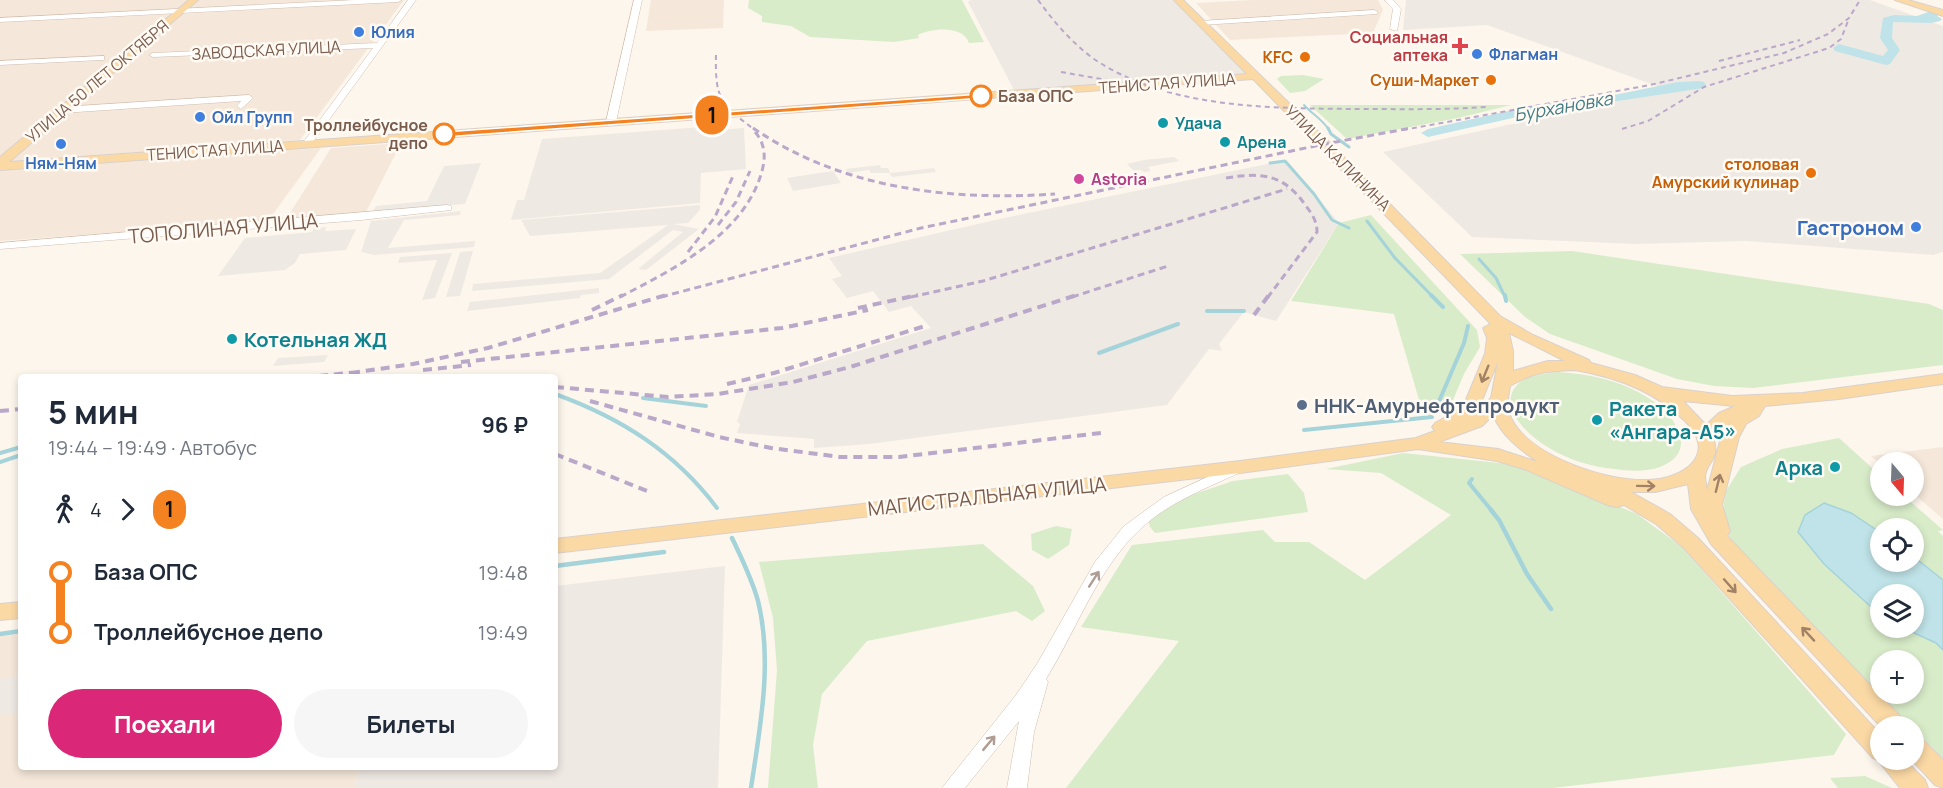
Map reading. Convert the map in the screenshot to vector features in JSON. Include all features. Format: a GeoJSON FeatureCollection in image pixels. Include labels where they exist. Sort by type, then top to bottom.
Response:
{"type":"FeatureCollection","features":[{"type":"Feature","properties":{"kind":"main road","name":"УЛИЦА 50 ЛЕТ ОКТЯБРЯ"},"geometry":{"type":"LineString","coordinates":[[0,164],[194,0]]}},
{"type":"Feature","properties":{"kind":"main road","name":"УЛИЦА КАЛИНИНА"},"geometry":{"type":"LineString","coordinates":[[1178,0],[1496,319]]}},
{"type":"Feature","properties":{"kind":"main road"},"geometry":{"type":"LineString","coordinates":[[1899,0],[1943,13]]}},
{"type":"Feature","properties":{"kind":"main road","name":"ТЕНИСТАЯ УЛИЦА"},"geometry":{"type":"LineString","coordinates":[[0,164],[1256,76]]}},
{"type":"Feature","properties":{"kind":"main road"},"geometry":{"type":"LineString","coordinates":[[1496,319],[1528,338],[1597,369],[1654,390],[1676,404],[1693,419],[1704,436],[1707,456],[1704,466],[1696,474],[1678,482],[1653,486],[1624,485],[1594,478],[1566,469],[1541,456],[1518,438],[1503,420],[1497,402]]}},
{"type":"Feature","properties":{"kind":"main road"},"geometry":{"type":"LineString","coordinates":[[1418,442],[1476,422],[1497,402],[1504,383],[1506,348],[1496,319]]}},
{"type":"Feature","properties":{"kind":"main road"},"geometry":{"type":"LineString","coordinates":[[1496,319],[1546,341],[1665,382],[1758,402]]}},
{"type":"Feature","properties":{"kind":"main road"},"geometry":{"type":"LineString","coordinates":[[1418,442],[1470,410],[1493,354],[1495,338],[1491,328],[1496,319]]}},
{"type":"Feature","properties":{"kind":"main road"},"geometry":{"type":"LineString","coordinates":[[1504,383],[1525,370],[1540,366],[1557,365],[1597,369]]}},
{"type":"Feature","properties":{"kind":"main road"},"geometry":{"type":"LineString","coordinates":[[1654,390],[1702,399],[1758,402],[1943,379]]}},
{"type":"Feature","properties":{"kind":"main road"},"geometry":{"type":"LineString","coordinates":[[1704,436],[1725,417],[1758,402]]}},
{"type":"Feature","properties":{"kind":"main road"},"geometry":{"type":"LineString","coordinates":[[1718,539],[1720,530],[1713,505],[1730,437],[1738,421],[1753,412],[1758,402]]}},
{"type":"Feature","properties":{"kind":"main road"},"geometry":{"type":"LineString","coordinates":[[1418,442],[1505,449],[1541,456]]}},
{"type":"Feature","properties":{"kind":"main road"},"geometry":{"type":"LineString","coordinates":[[1418,442],[1429,446],[1498,455],[1530,465],[1629,506],[1691,543]]}},
{"type":"Feature","properties":{"kind":"main road","name":"МАГИСТРАЛЬНАЯ УЛИЦА"},"geometry":{"type":"LineString","coordinates":[[558,546],[1240,467],[1418,442]]}},
{"type":"Feature","properties":{"kind":"main road"},"geometry":{"type":"LineString","coordinates":[[1696,474],[1700,509],[1718,539],[1886,716]]}},
{"type":"Feature","properties":{"kind":"main road"},"geometry":{"type":"LineString","coordinates":[[1594,478],[1663,519],[1691,543],[1870,739]]}},
{"type":"Feature","properties":{"kind":"main road"},"geometry":{"type":"LineString","coordinates":[[0,612],[18,610]]}},
{"type":"Feature","properties":{"kind":"main road"},"geometry":{"type":"LineString","coordinates":[[1924,757],[1943,777]]}},
{"type":"Feature","properties":{"kind":"main road"},"geometry":{"type":"LineString","coordinates":[[1899,770],[1916,788]]}},
{"type":"Feature","properties":{"kind":"street"},"geometry":{"type":"LineString","coordinates":[[0,20],[398,0]]}},
{"type":"Feature","properties":{"kind":"street"},"geometry":{"type":"LineString","coordinates":[[307,144],[412,0]]}},
{"type":"Feature","properties":{"kind":"street"},"geometry":{"type":"LineString","coordinates":[[610,123],[638,0]]}},
{"type":"Feature","properties":{"kind":"street"},"geometry":{"type":"LineString","coordinates":[[1389,0],[1397,9],[1395,29]]}},
{"type":"Feature","properties":{"kind":"street"},"geometry":{"type":"LineString","coordinates":[[1201,23],[1374,12]]}},
{"type":"Feature","properties":{"kind":"street","name":"ЗАВОДСКАЯ УЛИЦА"},"geometry":{"type":"LineString","coordinates":[[153,55],[379,45]]}},
{"type":"Feature","properties":{"kind":"street"},"geometry":{"type":"LineString","coordinates":[[0,63],[101,58]]}},
{"type":"Feature","properties":{"kind":"street"},"geometry":{"type":"LineString","coordinates":[[62,111],[249,98],[242,106]]}},
{"type":"Feature","properties":{"kind":"street","name":"ТОПОЛИНАЯ УЛИЦА"},"geometry":{"type":"LineString","coordinates":[[0,246],[447,208]]}},
{"type":"Feature","properties":{"kind":"street"},"geometry":{"type":"LineString","coordinates":[[952,788],[1010,718],[1043,668],[1072,613],[1121,539],[1146,515],[1171,500],[1240,467]]}},
{"type":"Feature","properties":{"kind":"street"},"geometry":{"type":"LineString","coordinates":[[1017,788],[1025,732],[1043,668]]}},
{"type":"Feature","properties":{"kind":"shaded area"},"geometry":{"type":"Polygon","coordinates":[[[0,0],[404,0],[300,140],[0,162],[0,0]]]}},
{"type":"Feature","properties":{"kind":"shaded area"},"geometry":{"type":"Polygon","coordinates":[[[651,0],[724,0],[723,28],[646,31],[651,0]]]}},
{"type":"Feature","properties":{"kind":"shaded area"},"geometry":{"type":"Polygon","coordinates":[[[970,0],[1174,0],[1246,73],[1242,76],[1018,92],[1014,90],[968,2],[970,0]]]}},
{"type":"Feature","properties":{"kind":"shaded area"},"geometry":{"type":"Polygon","coordinates":[[[1253,0],[1378,0],[1383,10],[1373,33],[1230,40],[1196,3],[1253,0]]]}},
{"type":"Feature","properties":{"kind":"shaded area"},"geometry":{"type":"Polygon","coordinates":[[[1406,0],[1870,0],[1943,26],[1943,252],[1933,255],[1747,241],[1634,244],[1472,237],[1383,152],[1668,90],[1487,25],[1403,30],[1406,0]]]}},
{"type":"Feature","properties":{"kind":"shaded area"},"geometry":{"type":"Polygon","coordinates":[[[702,127],[702,131],[744,128],[746,169],[701,173],[700,203],[511,220],[517,200],[524,200],[542,139],[702,127]]]}},
{"type":"Feature","properties":{"kind":"shaded area"},"geometry":{"type":"Polygon","coordinates":[[[401,143],[365,214],[285,221],[331,148],[401,143]]]}},
{"type":"Feature","properties":{"kind":"shaded area"},"geometry":{"type":"Polygon","coordinates":[[[321,148],[268,221],[0,241],[0,171],[3,169],[321,148]]]}},
{"type":"Feature","properties":{"kind":"shaded area"},"geometry":{"type":"Polygon","coordinates":[[[1174,157],[1179,161],[1148,167],[1151,171],[1134,171],[1127,164],[1144,160],[1174,157]]]}},
{"type":"Feature","properties":{"kind":"shaded area"},"geometry":{"type":"Polygon","coordinates":[[[1282,161],[1288,162],[1339,223],[1276,321],[1244,312],[1219,344],[1222,351],[1209,349],[1167,405],[869,444],[814,448],[814,439],[737,433],[740,424],[737,422],[749,385],[931,328],[911,306],[889,312],[873,291],[847,298],[832,279],[842,276],[829,258],[1004,218],[1282,161]]]}},
{"type":"Feature","properties":{"kind":"shaded area"},"geometry":{"type":"Polygon","coordinates":[[[481,163],[465,204],[373,211],[376,206],[427,201],[444,166],[481,163]]]}},
{"type":"Feature","properties":{"kind":"shaded area"},"geometry":{"type":"Polygon","coordinates":[[[880,165],[881,168],[888,168],[890,173],[934,168],[936,172],[892,177],[889,173],[871,173],[869,170],[848,173],[846,169],[880,165]]]}},
{"type":"Feature","properties":{"kind":"shaded area"},"geometry":{"type":"Polygon","coordinates":[[[833,171],[841,183],[793,191],[787,178],[833,171]]]}},
{"type":"Feature","properties":{"kind":"shaded area"},"geometry":{"type":"Polygon","coordinates":[[[700,205],[700,210],[688,223],[673,224],[699,229],[646,270],[638,269],[683,232],[673,230],[609,279],[472,291],[473,284],[600,273],[668,225],[530,236],[521,220],[700,205]]]}},
{"type":"Feature","properties":{"kind":"shaded area"},"geometry":{"type":"Polygon","coordinates":[[[461,211],[460,215],[404,220],[388,248],[475,241],[474,247],[374,255],[361,252],[371,221],[461,211]]]}},
{"type":"Feature","properties":{"kind":"shaded area"},"geometry":{"type":"Polygon","coordinates":[[[326,227],[325,231],[356,229],[346,250],[300,254],[295,263],[285,270],[218,276],[245,238],[312,232],[314,228],[326,227]]]}},
{"type":"Feature","properties":{"kind":"shaded area"},"geometry":{"type":"Polygon","coordinates":[[[473,251],[460,296],[446,297],[460,252],[473,251]]]}},
{"type":"Feature","properties":{"kind":"shaded area"},"geometry":{"type":"Polygon","coordinates":[[[452,253],[435,298],[422,300],[437,260],[398,263],[400,257],[452,253]]]}},
{"type":"Feature","properties":{"kind":"shaded area"},"geometry":{"type":"Polygon","coordinates":[[[599,288],[599,293],[581,295],[580,298],[467,311],[470,302],[599,288]]]}},
{"type":"Feature","properties":{"kind":"shaded area"},"geometry":{"type":"Polygon","coordinates":[[[328,355],[324,362],[273,366],[278,358],[328,355]]]}},
{"type":"Feature","properties":{"kind":"shaded area"},"geometry":{"type":"Polygon","coordinates":[[[1943,447],[1943,519],[1924,503],[1924,452],[1903,452],[1943,447]]]}},
{"type":"Feature","properties":{"kind":"shaded area"},"geometry":{"type":"Polygon","coordinates":[[[725,566],[718,788],[354,788],[360,770],[558,770],[558,586],[725,566]]]}},
{"type":"Feature","properties":{"kind":"shaded area"},"geometry":{"type":"Polygon","coordinates":[[[18,634],[18,770],[360,770],[354,788],[0,788],[0,636],[18,634]]]}},
{"type":"Feature","properties":{"kind":"shaded area"},"geometry":{"type":"Polygon","coordinates":[[[18,676],[18,712],[0,715],[0,679],[18,676]]]}},
{"type":"Feature","properties":{"kind":"green space"},"geometry":{"type":"Polygon","coordinates":[[[749,0],[962,0],[984,42],[969,43],[960,33],[946,30],[931,31],[918,35],[919,38],[894,42],[810,37],[791,26],[762,22],[762,16],[748,8],[749,0]]]}},
{"type":"Feature","properties":{"kind":"green space"},"geometry":{"type":"Polygon","coordinates":[[[1303,75],[1324,79],[1305,91],[1290,93],[1277,79],[1281,76],[1303,75]]]}},
{"type":"Feature","properties":{"kind":"green space"},"geometry":{"type":"Polygon","coordinates":[[[1310,105],[1511,105],[1458,118],[1347,139],[1310,105]]]}},
{"type":"Feature","properties":{"kind":"green space"},"geometry":{"type":"Polygon","coordinates":[[[1371,215],[1477,330],[1480,347],[1464,374],[1448,412],[1424,417],[1394,314],[1291,301],[1339,223],[1371,215]]]}},
{"type":"Feature","properties":{"kind":"green space"},"geometry":{"type":"Polygon","coordinates":[[[1572,251],[1929,304],[1943,310],[1943,365],[1753,388],[1714,386],[1677,379],[1550,334],[1525,317],[1460,254],[1572,251]]]}},
{"type":"Feature","properties":{"kind":"green space"},"geometry":{"type":"Polygon","coordinates":[[[1557,372],[1607,380],[1631,388],[1653,401],[1676,425],[1680,434],[1679,453],[1672,461],[1660,467],[1632,471],[1588,464],[1562,455],[1546,446],[1531,435],[1517,419],[1512,410],[1512,393],[1518,384],[1526,379],[1557,372]]]}},
{"type":"Feature","properties":{"kind":"green space"},"geometry":{"type":"Polygon","coordinates":[[[1839,438],[1870,466],[1870,506],[1916,506],[1943,530],[1938,531],[1943,536],[1943,759],[1924,739],[1924,716],[1901,716],[1889,704],[1924,704],[1924,650],[1870,650],[1870,684],[1733,544],[1721,521],[1726,491],[1741,467],[1782,449],[1839,438]]]}},
{"type":"Feature","properties":{"kind":"green space"},"geometry":{"type":"Polygon","coordinates":[[[1403,453],[1519,465],[1637,514],[1682,547],[1846,734],[1834,755],[1553,788],[1066,788],[1179,641],[1081,627],[1132,545],[1263,530],[1275,542],[1309,542],[1365,580],[1451,515],[1381,473],[1326,469],[1403,453]]]}},
{"type":"Feature","properties":{"kind":"green space"},"geometry":{"type":"Polygon","coordinates":[[[1288,474],[1304,493],[1308,512],[1155,533],[1150,527],[1148,520],[1188,496],[1233,481],[1288,474]]]}},
{"type":"Feature","properties":{"kind":"green space"},"geometry":{"type":"Polygon","coordinates":[[[1056,526],[1072,529],[1069,545],[1048,559],[1032,550],[1031,534],[1056,526]]]}},
{"type":"Feature","properties":{"kind":"green space"},"geometry":{"type":"Polygon","coordinates":[[[983,544],[1033,586],[1045,611],[1032,621],[1016,611],[867,641],[822,694],[813,745],[818,788],[768,788],[777,670],[773,618],[759,562],[983,544]]]}},
{"type":"Feature","properties":{"kind":"green space"},"geometry":{"type":"Polygon","coordinates":[[[1865,776],[1892,788],[1838,788],[1830,778],[1865,776]]]}},
{"type":"Feature","properties":{"kind":"water"},"geometry":{"type":"Polygon","coordinates":[[[1824,503],[1851,513],[1870,526],[1870,572],[1924,572],[1924,565],[1943,580],[1943,650],[1936,643],[1924,638],[1924,584],[1870,584],[1870,606],[1824,564],[1798,532],[1805,515],[1824,503]]]}},
{"type":"Feature","properties":{"kind":"waterway","name":"Бурхановка"},"geometry":{"type":"LineString","coordinates":[[1839,48],[1886,61],[1894,50],[1886,38],[1887,20],[1894,18],[1931,20],[1936,19],[1923,16],[1934,13]]}},
{"type":"Feature","properties":{"kind":"waterway","name":"Бурхановка"},"geometry":{"type":"LineString","coordinates":[[1428,133],[1531,110],[1614,99],[1678,86],[1699,85]]}},
{"type":"Feature","properties":{"kind":"waterway","name":"Бурхановка"},"geometry":{"type":"LineString","coordinates":[[1304,105],[1329,130]]}},
{"type":"Feature","properties":{"kind":"waterway","name":"Бурхановка"},"geometry":{"type":"LineString","coordinates":[[1329,130],[1349,147]]}},
{"type":"Feature","properties":{"kind":"waterway"},"geometry":{"type":"LineString","coordinates":[[1270,163],[1285,161],[1314,194],[1332,220],[1349,228]]}},
{"type":"Feature","properties":{"kind":"waterway"},"geometry":{"type":"LineString","coordinates":[[1367,221],[1395,258],[1433,297]]}},
{"type":"Feature","properties":{"kind":"waterway"},"geometry":{"type":"LineString","coordinates":[[1479,259],[1496,278],[1505,297]]}},
{"type":"Feature","properties":{"kind":"waterway"},"geometry":{"type":"LineString","coordinates":[[1505,295],[1506,301]]}},
{"type":"Feature","properties":{"kind":"waterway"},"geometry":{"type":"LineString","coordinates":[[1433,297],[1443,307]]}},
{"type":"Feature","properties":{"kind":"waterway"},"geometry":{"type":"LineString","coordinates":[[1207,311],[1244,311]]}},
{"type":"Feature","properties":{"kind":"waterway"},"geometry":{"type":"LineString","coordinates":[[1099,353],[1178,324]]}},
{"type":"Feature","properties":{"kind":"waterway"},"geometry":{"type":"LineString","coordinates":[[1437,406],[1464,343],[1468,326]]}},
{"type":"Feature","properties":{"kind":"waterway"},"geometry":{"type":"LineString","coordinates":[[558,395],[602,414],[645,439],[683,470],[717,508]]}},
{"type":"Feature","properties":{"kind":"waterway"},"geometry":{"type":"LineString","coordinates":[[643,398],[706,406]]}},
{"type":"Feature","properties":{"kind":"waterway"},"geometry":{"type":"LineString","coordinates":[[1304,430],[1432,417]]}},
{"type":"Feature","properties":{"kind":"waterway"},"geometry":{"type":"LineString","coordinates":[[0,453],[18,448]]}},
{"type":"Feature","properties":{"kind":"waterway"},"geometry":{"type":"LineString","coordinates":[[0,462],[18,456]]}},
{"type":"Feature","properties":{"kind":"waterway"},"geometry":{"type":"LineString","coordinates":[[1472,479],[1469,483],[1492,511]]}},
{"type":"Feature","properties":{"kind":"waterway"},"geometry":{"type":"LineString","coordinates":[[1491,510],[1499,520],[1527,574],[1551,609]]}},
{"type":"Feature","properties":{"kind":"waterway"},"geometry":{"type":"LineString","coordinates":[[732,538],[758,601],[764,647],[764,695],[751,788]]}},
{"type":"Feature","properties":{"kind":"waterway"},"geometry":{"type":"LineString","coordinates":[[558,566],[664,552]]}},
{"type":"Feature","properties":{"kind":"waterway"},"geometry":{"type":"LineString","coordinates":[[0,634],[18,631]]}},
{"type":"Feature","properties":{"kind":"railway"},"geometry":{"type":"LineString","coordinates":[[1038,0],[1064,32],[1094,59],[1154,88],[1187,97],[1288,108],[1453,109],[1486,107]]}},
{"type":"Feature","properties":{"kind":"railway"},"geometry":{"type":"LineString","coordinates":[[1403,130],[1650,85],[1784,53],[1828,34],[1849,18],[1860,0]]}},
{"type":"Feature","properties":{"kind":"railway"},"geometry":{"type":"LineString","coordinates":[[1622,129],[1648,121],[1704,87],[1829,48],[1841,39],[1848,21]]}},
{"type":"Feature","properties":{"kind":"railway"},"geometry":{"type":"LineString","coordinates":[[1719,61],[1800,40]]}},
{"type":"Feature","properties":{"kind":"railway"},"geometry":{"type":"LineString","coordinates":[[716,55],[717,82],[722,99],[734,113],[755,130]]}},
{"type":"Feature","properties":{"kind":"railway"},"geometry":{"type":"LineString","coordinates":[[1061,72],[1130,84]]}},
{"type":"Feature","properties":{"kind":"railway"},"geometry":{"type":"LineString","coordinates":[[753,128],[787,149],[860,178],[937,192],[1016,196],[1055,194]]}},
{"type":"Feature","properties":{"kind":"railway"},"geometry":{"type":"LineString","coordinates":[[661,297],[921,228],[1411,128]]}},
{"type":"Feature","properties":{"kind":"railway"},"geometry":{"type":"LineString","coordinates":[[620,297],[663,274],[705,247],[740,213],[753,193],[763,166],[763,145],[755,132]]}},
{"type":"Feature","properties":{"kind":"railway"},"geometry":{"type":"LineString","coordinates":[[718,225],[736,202],[750,171]]}},
{"type":"Feature","properties":{"kind":"railway"},"geometry":{"type":"LineString","coordinates":[[1226,178],[1251,175],[1281,181],[1298,195],[1315,221],[1317,232],[1268,297]]}},
{"type":"Feature","properties":{"kind":"railway"},"geometry":{"type":"LineString","coordinates":[[688,252],[715,217],[733,176]]}},
{"type":"Feature","properties":{"kind":"railway"},"geometry":{"type":"LineString","coordinates":[[911,297],[983,281],[1287,189]]}},
{"type":"Feature","properties":{"kind":"railway"},"geometry":{"type":"LineString","coordinates":[[1072,297],[1168,266]]}},
{"type":"Feature","properties":{"kind":"railway"},"geometry":{"type":"LineString","coordinates":[[592,310],[623,295]]}},
{"type":"Feature","properties":{"kind":"railway"},"geometry":{"type":"LineString","coordinates":[[355,372],[413,364],[488,348],[666,295]]}},
{"type":"Feature","properties":{"kind":"railway"},"geometry":{"type":"LineString","coordinates":[[858,308],[918,295]]}},
{"type":"Feature","properties":{"kind":"railway"},"geometry":{"type":"LineString","coordinates":[[558,387],[668,397],[718,394],[793,382],[850,367],[1077,295]]}},
{"type":"Feature","properties":{"kind":"railway"},"geometry":{"type":"LineString","coordinates":[[1254,315],[1269,295]]}},
{"type":"Feature","properties":{"kind":"railway"},"geometry":{"type":"LineString","coordinates":[[461,362],[782,328],[868,310]]}},
{"type":"Feature","properties":{"kind":"railway"},"geometry":{"type":"LineString","coordinates":[[727,384],[774,373],[925,326]]}},
{"type":"Feature","properties":{"kind":"railway"},"geometry":{"type":"LineString","coordinates":[[423,370],[471,365]]}},
{"type":"Feature","properties":{"kind":"railway"},"geometry":{"type":"LineString","coordinates":[[339,374],[355,372]]}},
{"type":"Feature","properties":{"kind":"railway"},"geometry":{"type":"LineString","coordinates":[[351,373],[355,372]]}},
{"type":"Feature","properties":{"kind":"railway"},"geometry":{"type":"LineString","coordinates":[[590,401],[719,437],[771,448],[840,457],[899,457],[1101,433]]}},
{"type":"Feature","properties":{"kind":"railway"},"geometry":{"type":"LineString","coordinates":[[0,411],[18,409]]}},
{"type":"Feature","properties":{"kind":"railway"},"geometry":{"type":"LineString","coordinates":[[558,455],[647,491]]}},
{"type":"Feature","properties":{"kind":"bus line","name":"1"},"geometry":{"type":"LineString","coordinates":[[444,134],[981,96]]}},
{"type":"Feature","properties":{"kind":"place","name":"Юлия"},"geometry":{"type":"Point","coordinates":[359,32]}},
{"type":"Feature","properties":{"kind":"place","name":"Социальная аптека"},"geometry":{"type":"Point","coordinates":[1460,46]}},
{"type":"Feature","properties":{"kind":"place","name":"Флагман"},"geometry":{"type":"Point","coordinates":[1477,54]}},
{"type":"Feature","properties":{"kind":"place","name":"KFC"},"geometry":{"type":"Point","coordinates":[1305,57]}},
{"type":"Feature","properties":{"kind":"place","name":"Суши-Маркет"},"geometry":{"type":"Point","coordinates":[1491,80]}},
{"type":"Feature","properties":{"kind":"place","name":"База ОПС"},"geometry":{"type":"Point","coordinates":[981,96]}},
{"type":"Feature","properties":{"kind":"place","name":"Ойл Групп"},"geometry":{"type":"Point","coordinates":[200,117]}},
{"type":"Feature","properties":{"kind":"place","name":"Удача"},"geometry":{"type":"Point","coordinates":[1163,123]}},
{"type":"Feature","properties":{"kind":"place","name":"Троллейбусное депо"},"geometry":{"type":"Point","coordinates":[444,134]}},
{"type":"Feature","properties":{"kind":"place","name":"Арена"},"geometry":{"type":"Point","coordinates":[1225,142]}},
{"type":"Feature","properties":{"kind":"place","name":"Ням-Ням"},"geometry":{"type":"Point","coordinates":[61,144]}},
{"type":"Feature","properties":{"kind":"place","name":"столовая Амурский кулинар"},"geometry":{"type":"Point","coordinates":[1811,173]}},
{"type":"Feature","properties":{"kind":"place","name":"Astoria"},"geometry":{"type":"Point","coordinates":[1079,179]}},
{"type":"Feature","properties":{"kind":"place","name":"Гастроном"},"geometry":{"type":"Point","coordinates":[1916,227]}},
{"type":"Feature","properties":{"kind":"place","name":"Котельная ЖД"},"geometry":{"type":"Point","coordinates":[232,339]}},
{"type":"Feature","properties":{"kind":"place","name":"ННК-Амурнефтепродукт"},"geometry":{"type":"Point","coordinates":[1302,405]}},
{"type":"Feature","properties":{"kind":"place","name":"Ракета «Ангара-А5»"},"geometry":{"type":"Point","coordinates":[1597,420]}},
{"type":"Feature","properties":{"kind":"place","name":"Арка"},"geometry":{"type":"Point","coordinates":[1835,467]}}]}
